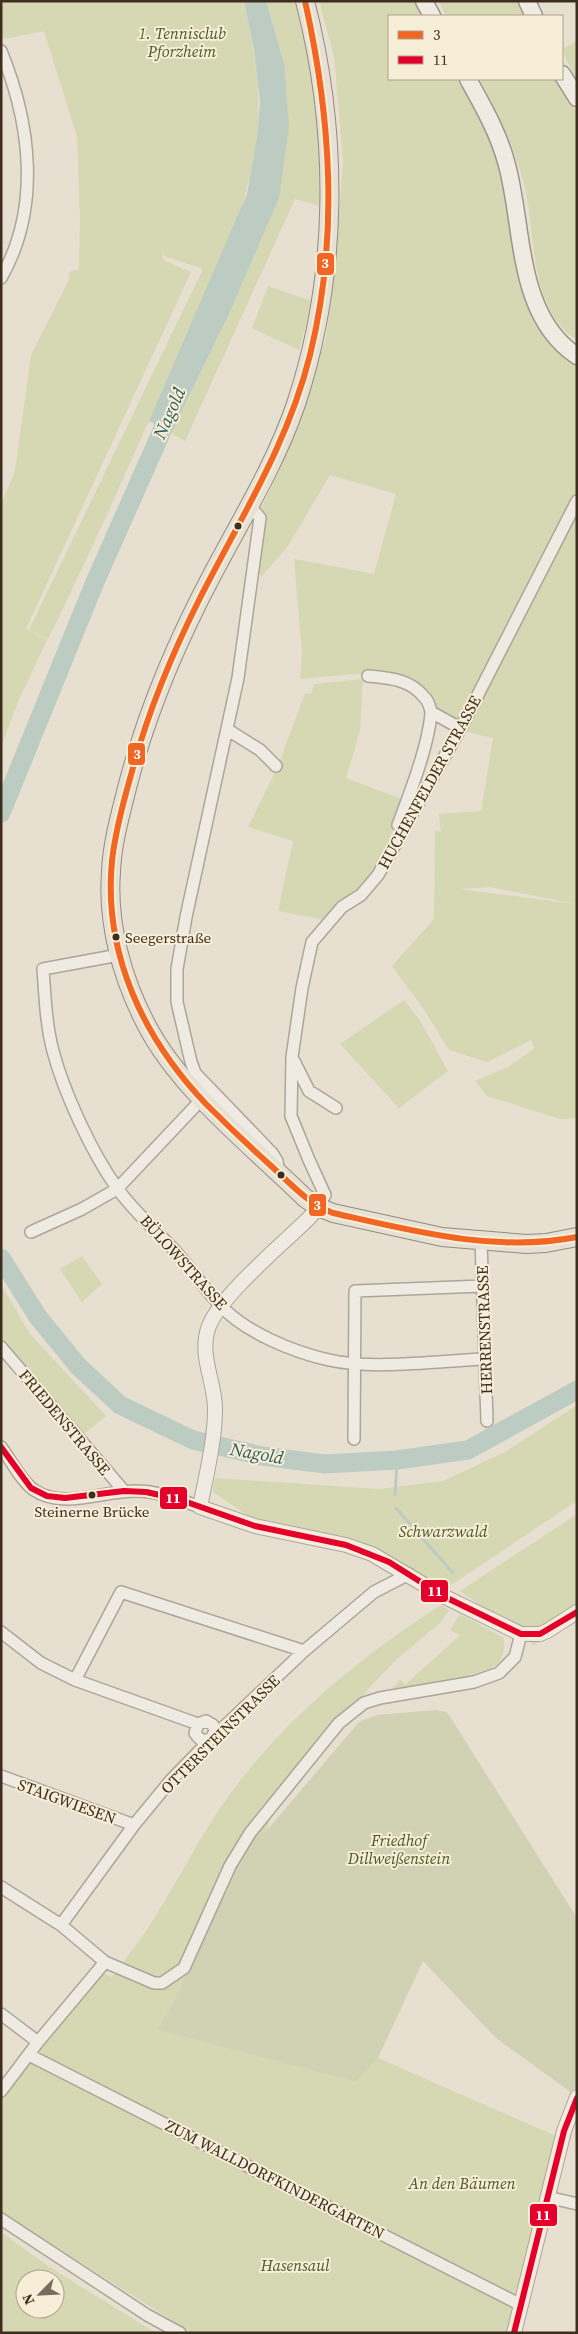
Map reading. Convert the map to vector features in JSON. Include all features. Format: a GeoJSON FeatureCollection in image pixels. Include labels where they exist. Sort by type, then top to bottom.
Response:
{"type":"FeatureCollection","features":[{"type":"Feature","properties":{"kind":"main road"},"geometry":{"type":"LineString","coordinates":[[305,1],[318,60],[328,139],[330,200],[324,274],[310,354],[296,403],[276,456],[251,507],[212,576],[169,667],[142,734],[120,814],[112,852],[111,896],[119,955],[136,1004],[154,1040],[176,1071],[202,1099],[318,1207],[333,1213],[442,1237],[527,1244],[546,1243],[577,1237]]}},
{"type":"Feature","properties":{"kind":"main road"},"geometry":{"type":"LineString","coordinates":[[424,1],[431,15]]}},
{"type":"Feature","properties":{"kind":"main road"},"geometry":{"type":"LineString","coordinates":[[527,1],[534,15]]}},
{"type":"Feature","properties":{"kind":"main road"},"geometry":{"type":"LineString","coordinates":[[563,76],[577,98]]}},
{"type":"Feature","properties":{"kind":"main road"},"geometry":{"type":"LineString","coordinates":[[469,80],[495,130],[507,163],[515,195],[527,271],[540,316],[553,336],[577,356]]}},
{"type":"Feature","properties":{"kind":"street"},"geometry":{"type":"LineString","coordinates":[[1,51],[23,121],[29,170],[26,207],[20,237],[13,258],[1,278]]}},
{"type":"Feature","properties":{"kind":"street","name":"HUCHENFELDER STRASSE"},"geometry":{"type":"LineString","coordinates":[[318,1207],[326,1195],[308,1160],[292,1116],[292,1057],[302,988],[312,942],[342,907],[361,895],[378,875],[394,843],[460,728],[577,501]]}},
{"type":"Feature","properties":{"kind":"street"},"geometry":{"type":"LineString","coordinates":[[251,507],[260,518],[252,590],[228,730],[186,917],[177,969],[177,1002],[195,1073],[278,1161],[279,1172]]}},
{"type":"Feature","properties":{"kind":"street"},"geometry":{"type":"LineString","coordinates":[[368,676],[398,680],[414,687],[425,698],[431,712],[413,786],[394,836],[394,843]]}},
{"type":"Feature","properties":{"kind":"street"},"geometry":{"type":"LineString","coordinates":[[431,712],[460,728]]}},
{"type":"Feature","properties":{"kind":"street"},"geometry":{"type":"LineString","coordinates":[[228,730],[260,750],[276,766]]}},
{"type":"Feature","properties":{"kind":"street","name":"BÜLOWSTRASSE"},"geometry":{"type":"LineString","coordinates":[[119,955],[43,969],[53,1052],[70,1099],[97,1155],[117,1189],[177,1253],[220,1306],[248,1328],[329,1360],[356,1364],[484,1359]]}},
{"type":"Feature","properties":{"kind":"street"},"geometry":{"type":"LineString","coordinates":[[292,1057],[309,1092],[336,1108]]}},
{"type":"Feature","properties":{"kind":"street"},"geometry":{"type":"LineString","coordinates":[[31,1232],[82,1209],[117,1189],[202,1099]]}},
{"type":"Feature","properties":{"kind":"street"},"geometry":{"type":"LineString","coordinates":[[200,1507],[214,1417],[214,1400],[206,1363],[205,1343],[209,1326],[220,1306],[318,1207]]}},
{"type":"Feature","properties":{"kind":"street","name":"HERRENSTRASSE"},"geometry":{"type":"LineString","coordinates":[[481,1240],[487,1421]]}},
{"type":"Feature","properties":{"kind":"street"},"geometry":{"type":"LineString","coordinates":[[354,1439],[355,1290],[482,1286]]}},
{"type":"Feature","properties":{"kind":"street","name":"FRIEDENSTRASSE"},"geometry":{"type":"LineString","coordinates":[[1,1347],[124,1492]]}},
{"type":"Feature","properties":{"kind":"street"},"geometry":{"type":"LineString","coordinates":[[1,1447],[31,1488],[46,1496],[65,1498],[137,1490],[166,1495],[255,1526],[346,1545],[389,1562],[443,1596],[521,1634],[540,1634],[577,1612]]}},
{"type":"Feature","properties":{"kind":"street","name":"OTTERSTEINSTRASSE"},"geometry":{"type":"LineString","coordinates":[[60,1926],[134,1825],[171,1780],[212,1738],[304,1650],[374,1592],[409,1574]]}},
{"type":"Feature","properties":{"kind":"street"},"geometry":{"type":"LineString","coordinates":[[75,1680],[120,1592],[304,1650]]}},
{"type":"Feature","properties":{"kind":"street"},"geometry":{"type":"LineString","coordinates":[[1,1632],[41,1663],[75,1680],[198,1724],[206,1721],[213,1725],[215,1730],[212,1738]]}},
{"type":"Feature","properties":{"kind":"street"},"geometry":{"type":"LineString","coordinates":[[1,1887],[60,1926],[105,1962],[154,1983],[162,1983],[184,1968],[230,1866],[250,1833],[339,1723],[364,1703],[380,1698],[474,1682],[499,1673],[514,1657],[521,1634]]}},
{"type":"Feature","properties":{"kind":"street","name":"STAIGWIESEN"},"geometry":{"type":"LineString","coordinates":[[1,1776],[134,1825]]}},
{"type":"Feature","properties":{"kind":"street"},"geometry":{"type":"LineString","coordinates":[[1,2091],[38,2042],[105,1962]]}},
{"type":"Feature","properties":{"kind":"street"},"geometry":{"type":"LineString","coordinates":[[1,2014],[38,2042]]}},
{"type":"Feature","properties":{"kind":"street","name":"ZUM WALLDORFKINDERGARTEN"},"geometry":{"type":"LineString","coordinates":[[29,2055],[521,2305]]}},
{"type":"Feature","properties":{"kind":"street"},"geometry":{"type":"LineString","coordinates":[[514,2333],[564,2132],[577,2097]]}},
{"type":"Feature","properties":{"kind":"street"},"geometry":{"type":"LineString","coordinates":[[547,2197],[577,2204]]}},
{"type":"Feature","properties":{"kind":"street"},"geometry":{"type":"LineString","coordinates":[[1,2219],[147,2315],[180,2333]]}},
{"type":"Feature","properties":{"kind":"green space","name":"1. Tennisclub Pforzheim"},"geometry":{"type":"Polygon","coordinates":[[[1,1],[244,1],[253,51],[258,119],[253,163],[238,217],[228,243],[117,492],[48,639],[29,630],[203,269],[164,256],[162,248],[163,260],[191,272],[26,629],[47,640],[18,702],[1,748],[1,505],[15,471],[31,355],[69,280],[69,272],[79,269],[80,220],[77,137],[44,31],[4,39],[1,32],[1,1]]]}},
{"type":"Feature","properties":{"kind":"green space"},"geometry":{"type":"Polygon","coordinates":[[[266,1],[295,1],[312,69],[319,133],[320,206],[295,199],[185,441],[171,433],[228,316],[284,64],[266,1]]]}},
{"type":"Feature","properties":{"kind":"green space"},"geometry":{"type":"Polygon","coordinates":[[[319,1],[418,1],[425,15],[388,15],[388,80],[457,80],[470,99],[481,120],[498,164],[529,311],[537,327],[545,337],[577,362],[577,1118],[560,1119],[487,1096],[475,1081],[508,1067],[535,1048],[531,1040],[487,1062],[449,1050],[425,1011],[392,966],[434,919],[435,831],[441,832],[439,814],[481,811],[493,738],[454,726],[439,714],[428,695],[376,672],[300,679],[302,653],[294,559],[374,574],[396,494],[330,475],[288,546],[262,576],[257,571],[260,511],[277,475],[326,338],[336,257],[343,160],[334,56],[319,1]],[[490,887],[458,889],[576,904],[490,887]]]}},
{"type":"Feature","properties":{"kind":"green space"},"geometry":{"type":"Polygon","coordinates":[[[438,1],[518,1],[525,15],[445,15],[438,1]]]}},
{"type":"Feature","properties":{"kind":"green space"},"geometry":{"type":"Polygon","coordinates":[[[577,38],[577,81],[563,52],[563,49],[576,41],[577,38]]]}},
{"type":"Feature","properties":{"kind":"green space"},"geometry":{"type":"Polygon","coordinates":[[[481,80],[557,80],[577,113],[577,340],[563,328],[552,313],[544,297],[535,259],[527,198],[512,149],[495,108],[481,80]]]}},
{"type":"Feature","properties":{"kind":"green space"},"geometry":{"type":"Polygon","coordinates":[[[268,286],[312,301],[299,350],[252,328],[268,286]]]}},
{"type":"Feature","properties":{"kind":"green space"},"geometry":{"type":"Polygon","coordinates":[[[363,679],[360,731],[346,778],[404,800],[382,858],[368,880],[325,920],[278,911],[293,841],[248,827],[278,766],[305,693],[311,694],[314,684],[363,679]]]}},
{"type":"Feature","properties":{"kind":"green space"},"geometry":{"type":"Polygon","coordinates":[[[404,1000],[421,1022],[448,1071],[399,1108],[340,1044],[404,1000]]]}},
{"type":"Feature","properties":{"kind":"green space"},"geometry":{"type":"Polygon","coordinates":[[[82,1256],[102,1284],[82,1302],[60,1269],[82,1256]]]}},
{"type":"Feature","properties":{"kind":"green space"},"geometry":{"type":"Polygon","coordinates":[[[1,1285],[31,1335],[106,1416],[82,1435],[1,1339],[1,1285]]]}},
{"type":"Feature","properties":{"kind":"green space","name":"Schwarzwald"},"geometry":{"type":"Polygon","coordinates":[[[577,1405],[577,1501],[451,1585],[433,1583],[354,1539],[248,1516],[213,1492],[215,1478],[379,1489],[443,1481],[505,1452],[577,1405]]]}},
{"type":"Feature","properties":{"kind":"green space","name":"Schwarzwald"},"geometry":{"type":"Polygon","coordinates":[[[577,1514],[577,1621],[534,1645],[460,1591],[577,1514]]]}},
{"type":"Feature","properties":{"kind":"green space","name":"An den Bäumen"},"geometry":{"type":"Polygon","coordinates":[[[441,1605],[449,1610],[441,1622],[396,1660],[371,1686],[269,1814],[268,1829],[252,1840],[195,1952],[176,1998],[157,2030],[356,2082],[378,2058],[558,2137],[515,2296],[34,2053],[102,1973],[112,1977],[148,1928],[218,1811],[265,1751],[291,1723],[348,1672],[378,1648],[441,1605]]]}},
{"type":"Feature","properties":{"kind":"green space"},"geometry":{"type":"Polygon","coordinates":[[[460,1614],[504,1638],[504,1651],[498,1663],[491,1668],[465,1677],[417,1688],[392,1690],[400,1679],[405,1685],[460,1635],[450,1630],[460,1614]]]}},
{"type":"Feature","properties":{"kind":"green space","name":"Friedhof Dillweißenstein"},"geometry":{"type":"Polygon","coordinates":[[[435,1710],[447,1712],[577,1918],[577,2084],[572,2093],[496,2038],[423,1961],[378,2058],[356,2082],[157,2030],[176,1998],[195,1952],[252,1840],[268,1829],[359,1722],[377,1715],[435,1710]]]}},
{"type":"Feature","properties":{"kind":"green space","name":"Hasensaul"},"geometry":{"type":"Polygon","coordinates":[[[31,2058],[514,2304],[507,2333],[192,2333],[1,2212],[1,2097],[31,2058]]]}},
{"type":"Feature","properties":{"kind":"green space"},"geometry":{"type":"Polygon","coordinates":[[[1,2232],[53,2269],[15,2269],[15,2319],[65,2319],[65,2277],[156,2333],[1,2333],[1,2232]]]}},
{"type":"Feature","properties":{"kind":"water"},"geometry":{"type":"Polygon","coordinates":[[[244,1],[266,1],[284,64],[289,126],[279,198],[228,316],[171,433],[149,421],[247,194],[257,137],[260,103],[254,50],[244,1]]]}},
{"type":"Feature","properties":{"kind":"waterway","name":"Nagold"},"geometry":{"type":"LineString","coordinates":[[1,813],[95,582],[173,406]]}},
{"type":"Feature","properties":{"kind":"waterway","name":"Nagold"},"geometry":{"type":"LineString","coordinates":[[1,1258],[38,1317],[78,1366],[120,1405],[193,1440],[262,1456],[325,1464],[397,1460],[468,1450],[577,1390]]}},
{"type":"Feature","properties":{"kind":"waterway"},"geometry":{"type":"LineString","coordinates":[[395,1495],[397,1460]]}},
{"type":"Feature","properties":{"kind":"waterway"},"geometry":{"type":"LineString","coordinates":[[396,1508],[453,1573]]}},
{"type":"Feature","properties":{"kind":"transit line","name":"3"},"geometry":{"type":"LineString","coordinates":[[305,1],[314,45],[326,133],[328,222],[319,311],[301,388],[289,419],[262,480],[199,600],[169,664],[137,752],[117,828],[112,861],[111,895],[114,928],[121,961],[132,992],[146,1022],[163,1051],[184,1078],[206,1104],[238,1135],[315,1204],[333,1213],[393,1227],[454,1238],[516,1243],[577,1237]]}},
{"type":"Feature","properties":{"kind":"transit line","name":"11"},"geometry":{"type":"LineString","coordinates":[[1,1447],[31,1488],[47,1496],[65,1498],[124,1491],[146,1492],[178,1499],[255,1526],[346,1545],[389,1562],[443,1596],[521,1634],[540,1634],[577,1612]]}},
{"type":"Feature","properties":{"kind":"transit line","name":"11"},"geometry":{"type":"LineString","coordinates":[[514,2333],[564,2131],[577,2098]]}},
{"type":"Feature","properties":{"kind":"place","name":"Seegerstraße"},"geometry":{"type":"Point","coordinates":[116,937]}},
{"type":"Feature","properties":{"kind":"place","name":"Steinerne Brücke"},"geometry":{"type":"Point","coordinates":[92,1495]}}]}
